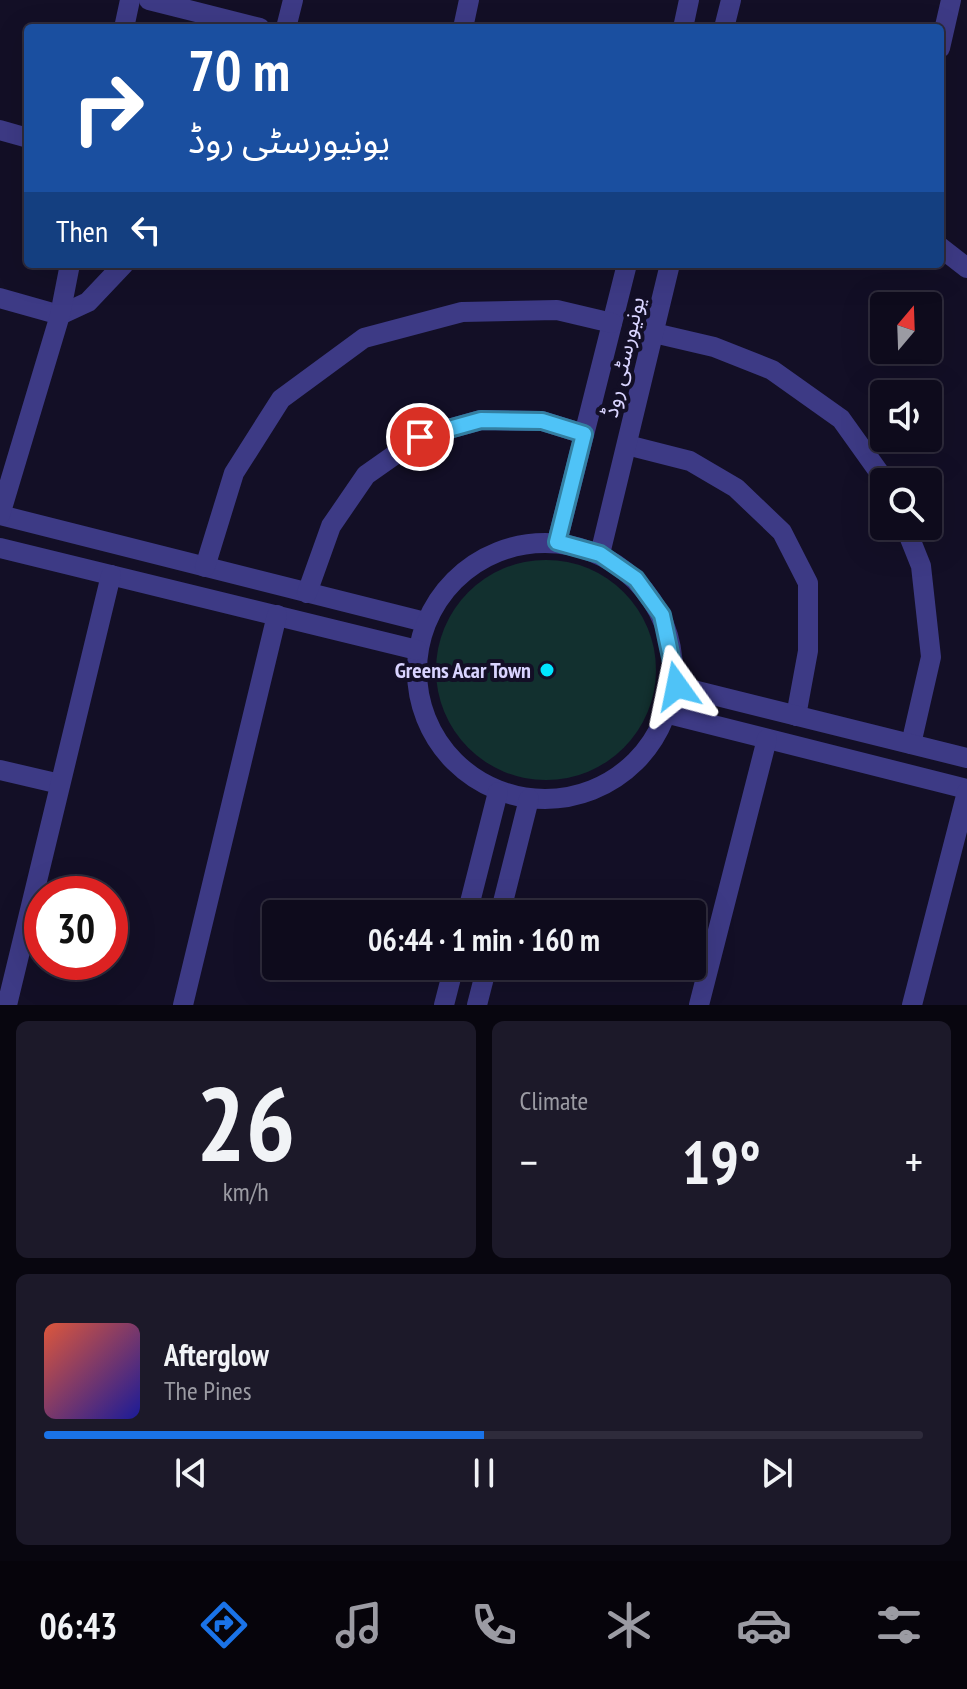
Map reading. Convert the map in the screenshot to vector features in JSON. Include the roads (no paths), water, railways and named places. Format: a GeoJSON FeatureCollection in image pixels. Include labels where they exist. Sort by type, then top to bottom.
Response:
{"type":"FeatureCollection","features":[{"type":"Feature","properties":{"kind":"street"},"geometry":{"type":"LineString","coordinates":[[125,24],[130,0]]}},
{"type":"Feature","properties":{"kind":"street"},"geometry":{"type":"LineString","coordinates":[[149,0],[244,24]]}},
{"type":"Feature","properties":{"kind":"street"},"geometry":{"type":"LineString","coordinates":[[287,24],[293,0]]}},
{"type":"Feature","properties":{"kind":"street"},"geometry":{"type":"LineString","coordinates":[[464,24],[469,0]]}},
{"type":"Feature","properties":{"kind":"street"},"geometry":{"type":"LineString","coordinates":[[684,24],[689,0]]}},
{"type":"Feature","properties":{"kind":"street"},"geometry":{"type":"LineString","coordinates":[[725,24],[731,0]]}},
{"type":"Feature","properties":{"kind":"street"},"geometry":{"type":"LineString","coordinates":[[944,31],[951,0]]}},
{"type":"Feature","properties":{"kind":"street"},"geometry":{"type":"LineString","coordinates":[[0,130],[24,137]]}},
{"type":"Feature","properties":{"kind":"street"},"geometry":{"type":"LineString","coordinates":[[944,250],[967,268]]}},
{"type":"Feature","properties":{"kind":"street"},"geometry":{"type":"LineString","coordinates":[[69,268],[60,315],[0,515],[425,622]]}},
{"type":"Feature","properties":{"kind":"street"},"geometry":{"type":"LineString","coordinates":[[0,298],[60,315],[88,302],[120,268]]}},
{"type":"Feature","properties":{"kind":"street","name":"یونیورسٹی روڈ"},"geometry":{"type":"LineString","coordinates":[[557,542],[626,268]]}},
{"type":"Feature","properties":{"kind":"street","name":"یونیورسٹی روڈ"},"geometry":{"type":"LineString","coordinates":[[600,554],[669,268]]}},
{"type":"Feature","properties":{"kind":"street"},"geometry":{"type":"LineString","coordinates":[[205,567],[234,473],[281,399],[364,338],[462,312],[557,310],[612,323]]}},
{"type":"Feature","properties":{"kind":"street"},"geometry":{"type":"LineString","coordinates":[[654,333],[714,347],[772,370],[841,419],[876,468]]}},
{"type":"Feature","properties":{"kind":"street"},"geometry":{"type":"LineString","coordinates":[[307,593],[331,526],[366,475],[420,437],[481,420],[542,421],[584,434]]}},
{"type":"Feature","properties":{"kind":"street"},"geometry":{"type":"LineString","coordinates":[[627,445],[690,461],[736,488],[782,532],[808,583],[808,651],[796,716]]}},
{"type":"Feature","properties":{"kind":"street"},"geometry":{"type":"LineString","coordinates":[[911,540],[921,566],[931,657],[911,744]]}},
{"type":"Feature","properties":{"kind":"street"},"geometry":{"type":"LineString","coordinates":[[557,542],[600,554],[636,579],[662,615],[677,686],[669,714],[654,741],[625,774],[585,794],[529,799],[498,792],[461,769],[432,735],[418,694],[417,650],[425,622],[441,593],[464,570],[493,553],[524,543],[557,542]]}},
{"type":"Feature","properties":{"kind":"street"},"geometry":{"type":"LineString","coordinates":[[0,548],[417,650]]}},
{"type":"Feature","properties":{"kind":"street"},"geometry":{"type":"LineString","coordinates":[[7,1005],[111,575]]}},
{"type":"Feature","properties":{"kind":"street"},"geometry":{"type":"LineString","coordinates":[[183,1005],[277,615]]}},
{"type":"Feature","properties":{"kind":"street"},"geometry":{"type":"LineString","coordinates":[[677,686],[967,758]]}},
{"type":"Feature","properties":{"kind":"street"},"geometry":{"type":"LineString","coordinates":[[669,714],[967,791],[912,1005]]}},
{"type":"Feature","properties":{"kind":"street"},"geometry":{"type":"LineString","coordinates":[[699,1005],[767,739]]}},
{"type":"Feature","properties":{"kind":"street"},"geometry":{"type":"LineString","coordinates":[[0,770],[60,784]]}},
{"type":"Feature","properties":{"kind":"street"},"geometry":{"type":"LineString","coordinates":[[471,900],[498,792]]}},
{"type":"Feature","properties":{"kind":"street"},"geometry":{"type":"LineString","coordinates":[[504,900],[529,799]]}},
{"type":"Feature","properties":{"kind":"street"},"geometry":{"type":"LineString","coordinates":[[444,1005],[450,980]]}},
{"type":"Feature","properties":{"kind":"street"},"geometry":{"type":"LineString","coordinates":[[477,1005],[483,980]]}},
{"type":"Feature","properties":{"kind":"place","name":"Greens Acar Town"},"geometry":{"type":"Point","coordinates":[547,670]}}]}
